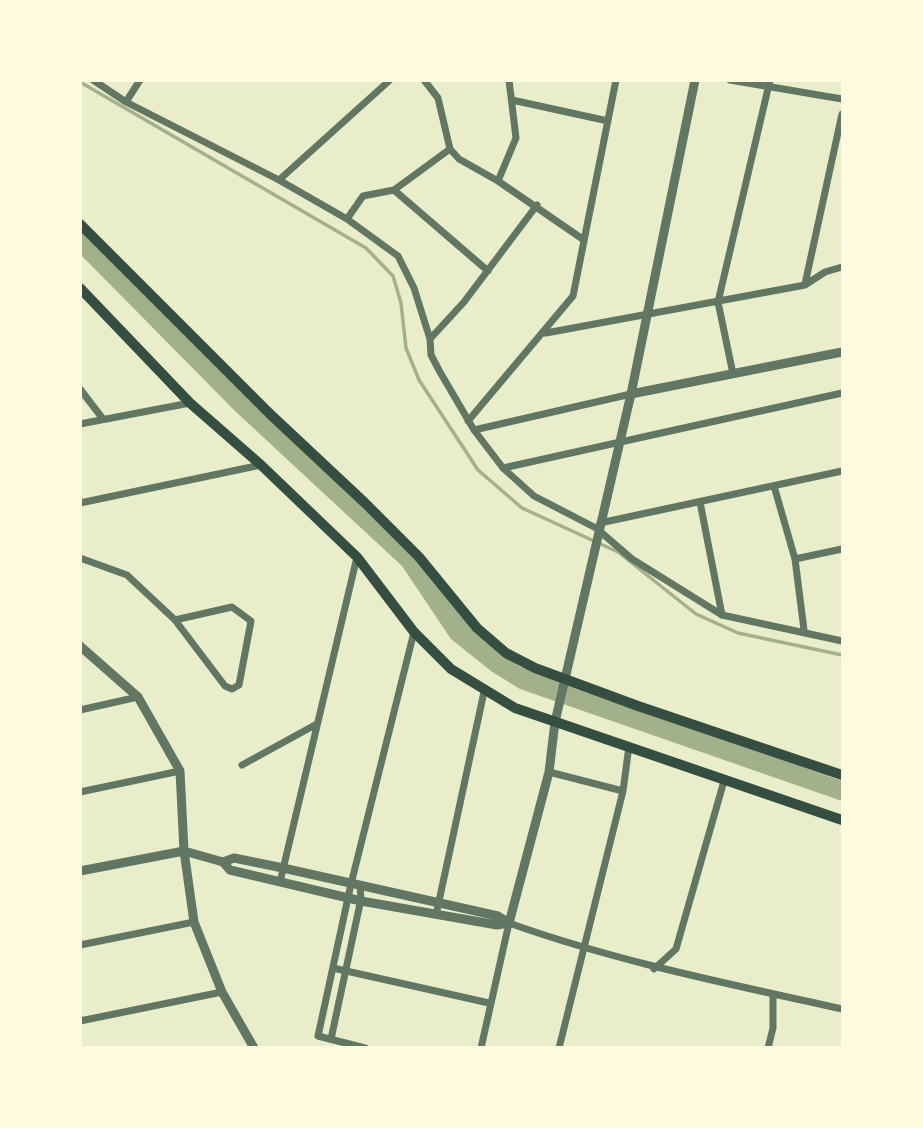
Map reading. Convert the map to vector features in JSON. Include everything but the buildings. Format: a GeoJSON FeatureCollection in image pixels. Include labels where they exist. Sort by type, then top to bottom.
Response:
{"type":"FeatureCollection","features":[{"type":"Feature","properties":{"kind":"main road"},"geometry":{"type":"LineString","coordinates":[[80,224],[401,539],[477,628],[506,653],[565,680],[842,775]]}},
{"type":"Feature","properties":{"kind":"main road"},"geometry":{"type":"LineString","coordinates":[[80,288],[190,403],[261,465],[357,558],[414,632],[451,669],[484,692],[515,708],[842,820]]}},
{"type":"Feature","properties":{"kind":"street"},"geometry":{"type":"LineString","coordinates":[[93,80],[126,102],[279,180],[347,219],[398,256],[414,288],[430,339],[431,355],[468,421],[503,468],[534,496],[598,529],[632,559],[722,615],[804,630],[842,641]]}},
{"type":"Feature","properties":{"kind":"street"},"geometry":{"type":"LineString","coordinates":[[126,102],[140,80]]}},
{"type":"Feature","properties":{"kind":"street"},"geometry":{"type":"LineString","coordinates":[[279,180],[390,80]]}},
{"type":"Feature","properties":{"kind":"street"},"geometry":{"type":"LineString","coordinates":[[424,80],[438,98],[450,149],[459,159],[537,205],[564,229],[584,240]]}},
{"type":"Feature","properties":{"kind":"street"},"geometry":{"type":"LineString","coordinates":[[498,181],[516,138],[509,80]]}},
{"type":"Feature","properties":{"kind":"street"},"geometry":{"type":"LineString","coordinates":[[468,421],[545,333],[573,296],[616,80]]}},
{"type":"Feature","properties":{"kind":"street"},"geometry":{"type":"LineString","coordinates":[[481,1048],[489,1003],[549,772],[556,720],[631,394],[695,80]]}},
{"type":"Feature","properties":{"kind":"street"},"geometry":{"type":"LineString","coordinates":[[730,80],[769,84],[842,99]]}},
{"type":"Feature","properties":{"kind":"street"},"geometry":{"type":"LineString","coordinates":[[733,374],[718,302],[769,84]]}},
{"type":"Feature","properties":{"kind":"street"},"geometry":{"type":"LineString","coordinates":[[512,100],[608,121]]}},
{"type":"Feature","properties":{"kind":"street"},"geometry":{"type":"LineString","coordinates":[[805,285],[842,114]]}},
{"type":"Feature","properties":{"kind":"street"},"geometry":{"type":"LineString","coordinates":[[347,219],[363,196],[394,190],[450,149]]}},
{"type":"Feature","properties":{"kind":"street"},"geometry":{"type":"LineString","coordinates":[[394,190],[488,271]]}},
{"type":"Feature","properties":{"kind":"street"},"geometry":{"type":"LineString","coordinates":[[430,339],[488,271],[537,205]]}},
{"type":"Feature","properties":{"kind":"street"},"geometry":{"type":"LineString","coordinates":[[545,333],[805,285],[825,272],[842,267]]}},
{"type":"Feature","properties":{"kind":"street"},"geometry":{"type":"LineString","coordinates":[[474,430],[631,394],[842,352]]}},
{"type":"Feature","properties":{"kind":"street"},"geometry":{"type":"LineString","coordinates":[[80,389],[103,419]]}},
{"type":"Feature","properties":{"kind":"street"},"geometry":{"type":"LineString","coordinates":[[503,468],[842,393]]}},
{"type":"Feature","properties":{"kind":"street"},"geometry":{"type":"LineString","coordinates":[[80,424],[190,403]]}},
{"type":"Feature","properties":{"kind":"street"},"geometry":{"type":"LineString","coordinates":[[80,503],[261,465]]}},
{"type":"Feature","properties":{"kind":"street"},"geometry":{"type":"LineString","coordinates":[[598,529],[700,502],[842,471]]}},
{"type":"Feature","properties":{"kind":"street"},"geometry":{"type":"LineString","coordinates":[[774,486],[795,559],[804,630]]}},
{"type":"Feature","properties":{"kind":"street"},"geometry":{"type":"LineString","coordinates":[[700,502],[722,615]]}},
{"type":"Feature","properties":{"kind":"street"},"geometry":{"type":"LineString","coordinates":[[795,559],[842,549]]}},
{"type":"Feature","properties":{"kind":"street"},"geometry":{"type":"LineString","coordinates":[[80,558],[127,575],[175,620],[225,687],[232,689],[239,685],[251,621],[232,607],[175,620]]}},
{"type":"Feature","properties":{"kind":"street"},"geometry":{"type":"LineString","coordinates":[[280,882],[315,725],[357,558]]}},
{"type":"Feature","properties":{"kind":"street"},"geometry":{"type":"LineString","coordinates":[[365,1048],[318,1036],[348,898],[356,885],[414,632]]}},
{"type":"Feature","properties":{"kind":"street"},"geometry":{"type":"LineString","coordinates":[[80,646],[138,697],[180,771],[184,851],[194,922],[222,992],[254,1048]]}},
{"type":"Feature","properties":{"kind":"street"},"geometry":{"type":"LineString","coordinates":[[436,915],[484,692]]}},
{"type":"Feature","properties":{"kind":"street"},"geometry":{"type":"LineString","coordinates":[[80,710],[138,697]]}},
{"type":"Feature","properties":{"kind":"street"},"geometry":{"type":"LineString","coordinates":[[242,765],[315,725]]}},
{"type":"Feature","properties":{"kind":"street"},"geometry":{"type":"LineString","coordinates":[[559,1048],[623,791],[629,746]]}},
{"type":"Feature","properties":{"kind":"street"},"geometry":{"type":"LineString","coordinates":[[80,792],[180,771]]}},
{"type":"Feature","properties":{"kind":"street"},"geometry":{"type":"LineString","coordinates":[[549,772],[623,791]]}},
{"type":"Feature","properties":{"kind":"street"},"geometry":{"type":"LineString","coordinates":[[654,969],[676,949],[724,781]]}},
{"type":"Feature","properties":{"kind":"street"},"geometry":{"type":"LineString","coordinates":[[80,871],[184,851],[223,862],[230,870],[361,901],[497,925],[509,923]]}},
{"type":"Feature","properties":{"kind":"street"},"geometry":{"type":"LineString","coordinates":[[223,862],[234,858],[498,916],[509,923],[583,950],[654,969],[842,1009]]}},
{"type":"Feature","properties":{"kind":"street"},"geometry":{"type":"LineString","coordinates":[[331,1039],[361,901],[356,885]]}},
{"type":"Feature","properties":{"kind":"street"},"geometry":{"type":"LineString","coordinates":[[80,945],[194,922]]}},
{"type":"Feature","properties":{"kind":"street"},"geometry":{"type":"LineString","coordinates":[[332,968],[489,1003]]}},
{"type":"Feature","properties":{"kind":"street"},"geometry":{"type":"LineString","coordinates":[[80,1021],[222,992]]}},
{"type":"Feature","properties":{"kind":"street"},"geometry":{"type":"LineString","coordinates":[[768,1048],[774,1028],[773,994]]}},
{"type":"Feature","properties":{"kind":"shaded area"},"geometry":{"type":"Polygon","coordinates":[[[80,229],[415,557],[450,602],[476,629],[519,666],[842,781],[842,801],[520,689],[491,671],[451,639],[402,566],[235,411],[81,255],[80,229]]]}},
{"type":"Feature","properties":{"kind":"waterway"},"geometry":{"type":"LineString","coordinates":[[80,82],[366,248],[393,276],[401,303],[406,348],[419,380],[478,470],[522,508],[618,552],[696,614],[738,633],[842,655]]}}]}
